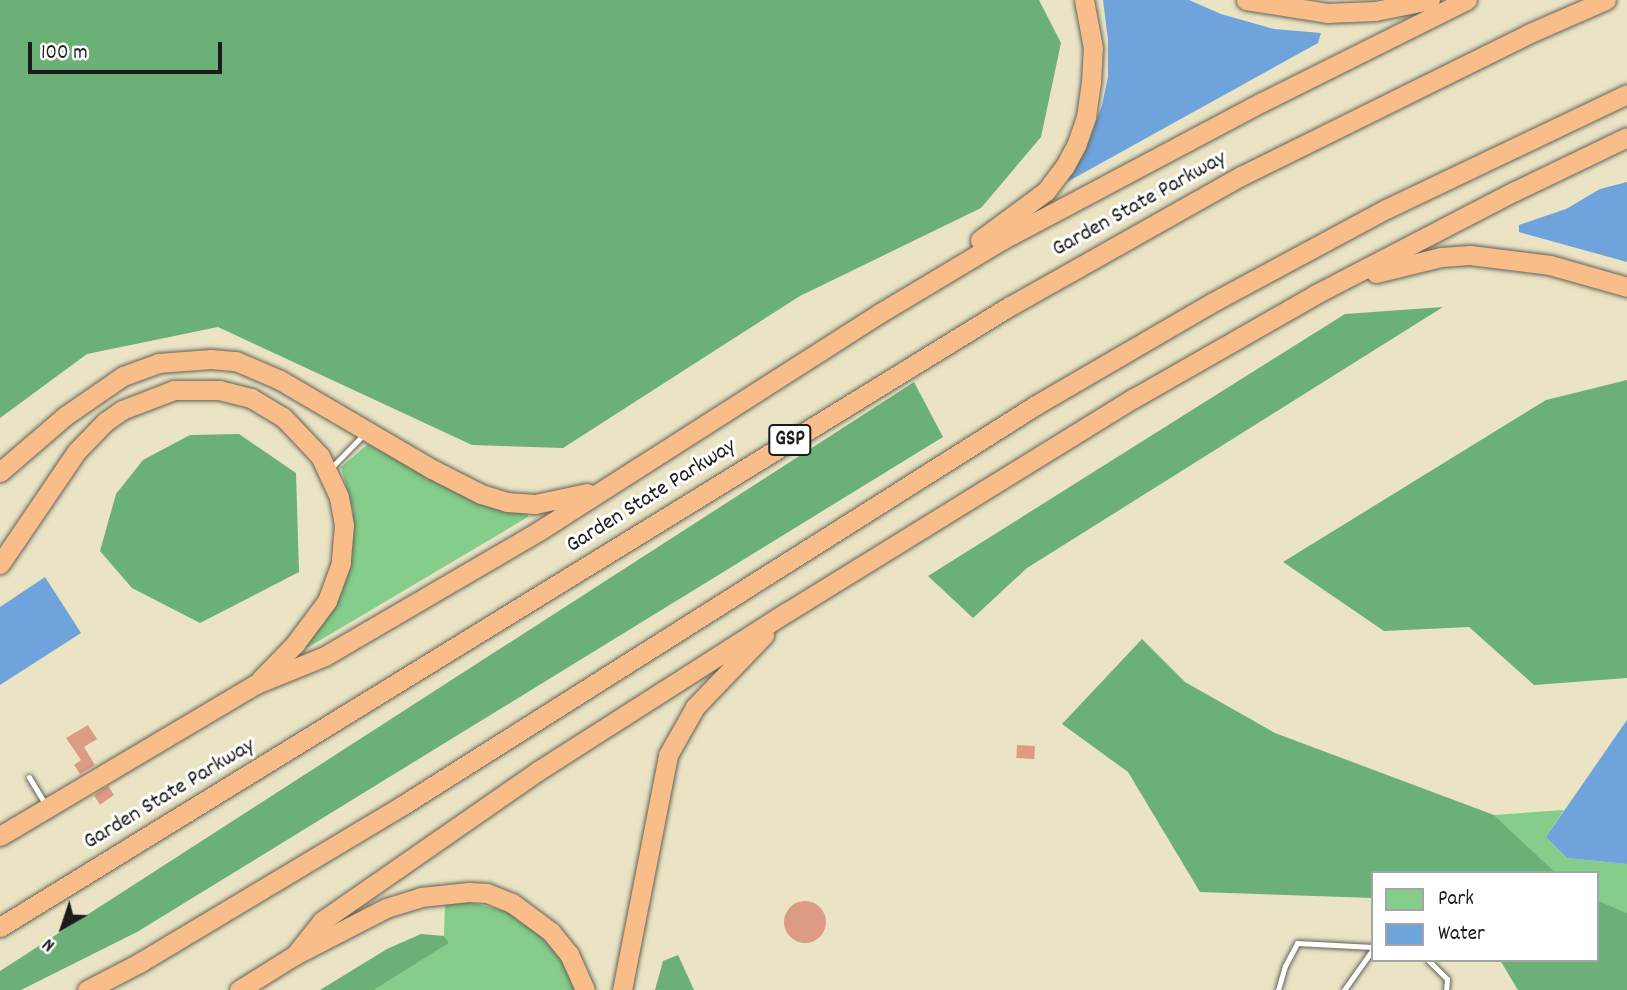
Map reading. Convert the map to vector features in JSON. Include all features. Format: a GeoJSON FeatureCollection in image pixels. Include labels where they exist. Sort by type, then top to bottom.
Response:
{"type":"FeatureCollection","features":[{"type":"Feature","properties":{"kind":"highway"},"geometry":{"type":"LineString","coordinates":[[880,313],[1031,204],[1065,166],[1086,117],[1091,83],[1093,48],[1084,0]]}},
{"type":"Feature","properties":{"kind":"highway"},"geometry":{"type":"LineString","coordinates":[[1246,0],[1327,13],[1375,10],[1430,0]]}},
{"type":"Feature","properties":{"kind":"highway"},"geometry":{"type":"LineString","coordinates":[[0,836],[256,684],[325,656],[611,485],[880,313],[1002,240],[1262,102],[1467,0]]}},
{"type":"Feature","properties":{"kind":"highway","name":"Garden State Parkway"},"geometry":{"type":"LineString","coordinates":[[0,927],[1010,306],[1241,176],[1528,34],[1606,0]]}},
{"type":"Feature","properties":{"kind":"highway"},"geometry":{"type":"LineString","coordinates":[[87,990],[139,963],[403,805],[1036,405],[1213,302],[1386,209],[1627,94]]}},
{"type":"Feature","properties":{"kind":"highway"},"geometry":{"type":"LineString","coordinates":[[295,955],[322,921],[538,771],[787,612],[1134,398],[1316,294],[1515,191],[1627,138]]}},
{"type":"Feature","properties":{"kind":"highway"},"geometry":{"type":"LineString","coordinates":[[1316,294],[1395,267],[1441,257],[1471,255],[1550,265],[1627,287]]}},
{"type":"Feature","properties":{"kind":"highway"},"geometry":{"type":"LineString","coordinates":[[0,472],[96,392],[139,370],[187,359],[236,361],[257,369],[459,483],[507,502],[535,504],[611,485]]}},
{"type":"Feature","properties":{"kind":"highway"},"geometry":{"type":"LineString","coordinates":[[0,564],[88,439],[122,410],[155,395],[174,390],[219,390],[251,398],[300,432],[329,470],[339,497],[344,525],[343,552],[336,578],[311,624],[256,684]]}},
{"type":"Feature","properties":{"kind":"highway"},"geometry":{"type":"LineString","coordinates":[[622,990],[668,755],[700,701],[787,612]]}},
{"type":"Feature","properties":{"kind":"highway"},"geometry":{"type":"LineString","coordinates":[[239,990],[295,955],[386,908],[449,893],[487,894],[512,903],[551,932],[569,954],[584,990]]}},
{"type":"Feature","properties":{"kind":"lane"},"geometry":{"type":"LineString","coordinates":[[329,470],[367,431]]}},
{"type":"Feature","properties":{"kind":"lane"},"geometry":{"type":"LineString","coordinates":[[30,777],[47,808]]}},
{"type":"Feature","properties":{"kind":"lane"},"geometry":{"type":"LineString","coordinates":[[1278,990],[1285,966],[1297,943],[1372,948]]}},
{"type":"Feature","properties":{"kind":"lane"},"geometry":{"type":"LineString","coordinates":[[1344,990],[1372,949]]}},
{"type":"Feature","properties":{"kind":"lane"},"geometry":{"type":"LineString","coordinates":[[1430,962],[1447,979],[1446,990]]}},
{"type":"Feature","properties":{"kind":"green space"},"geometry":{"type":"Polygon","coordinates":[[[0,0],[1039,0],[1061,43],[1041,137],[981,208],[800,296],[563,448],[472,445],[218,327],[87,354],[0,418],[0,0]]]}},
{"type":"Feature","properties":{"kind":"green space"},"geometry":{"type":"Polygon","coordinates":[[[1443,307],[1027,568],[973,618],[928,576],[1345,314],[1443,307]]]}},
{"type":"Feature","properties":{"kind":"green space"},"geometry":{"type":"Polygon","coordinates":[[[1627,380],[1627,678],[1534,685],[1469,627],[1384,631],[1283,562],[1546,400],[1627,380]]]}},
{"type":"Feature","properties":{"kind":"green space"},"geometry":{"type":"Polygon","coordinates":[[[914,382],[943,437],[137,932],[21,990],[0,990],[0,971],[914,382]]]}},
{"type":"Feature","properties":{"kind":"green space"},"geometry":{"type":"Polygon","coordinates":[[[239,434],[296,473],[299,572],[200,623],[132,588],[100,551],[116,494],[143,460],[190,435],[239,434]]]}},
{"type":"Feature","properties":{"kind":"green space"},"geometry":{"type":"Polygon","coordinates":[[[368,444],[481,505],[527,513],[528,517],[307,648],[305,645],[324,623],[339,598],[349,569],[353,512],[341,467],[368,444]]]}},
{"type":"Feature","properties":{"kind":"green space"},"geometry":{"type":"Polygon","coordinates":[[[1142,639],[1185,682],[1275,733],[1494,815],[1554,871],[1372,871],[1372,898],[1200,892],[1128,772],[1062,724],[1142,639]]]}},
{"type":"Feature","properties":{"kind":"green space"},"geometry":{"type":"Polygon","coordinates":[[[1564,810],[1546,837],[1567,858],[1627,864],[1627,913],[1599,901],[1599,871],[1554,871],[1494,815],[1564,810]]]}},
{"type":"Feature","properties":{"kind":"green space"},"geometry":{"type":"Polygon","coordinates":[[[465,901],[510,912],[531,924],[567,965],[577,990],[374,990],[449,943],[444,936],[445,904],[465,901]]]}},
{"type":"Feature","properties":{"kind":"green space"},"geometry":{"type":"Polygon","coordinates":[[[1599,901],[1627,913],[1627,990],[1518,990],[1501,962],[1599,962],[1599,901]]]}},
{"type":"Feature","properties":{"kind":"green space"},"geometry":{"type":"Polygon","coordinates":[[[421,934],[444,936],[449,943],[374,990],[320,990],[387,949],[421,934]]]}},
{"type":"Feature","properties":{"kind":"green space"},"geometry":{"type":"Polygon","coordinates":[[[678,955],[694,990],[655,990],[663,961],[678,955]]]}},
{"type":"Feature","properties":{"kind":"water"},"geometry":{"type":"Polygon","coordinates":[[[1103,0],[1189,0],[1221,14],[1274,29],[1321,33],[1318,43],[1067,182],[1086,149],[1102,105],[1108,77],[1108,40],[1103,0]]]}},
{"type":"Feature","properties":{"kind":"water"},"geometry":{"type":"Polygon","coordinates":[[[1627,182],[1627,262],[1519,232],[1519,225],[1566,209],[1600,189],[1627,182]]]}},
{"type":"Feature","properties":{"kind":"water"},"geometry":{"type":"Polygon","coordinates":[[[45,577],[81,633],[0,685],[0,607],[45,577]]]}},
{"type":"Feature","properties":{"kind":"water"},"geometry":{"type":"Polygon","coordinates":[[[1627,720],[1627,864],[1567,858],[1546,837],[1627,720]]]}},
{"type":"Feature","properties":{"kind":"building"},"geometry":{"type":"Polygon","coordinates":[[[88,725],[97,739],[84,747],[95,765],[80,774],[74,765],[81,760],[66,738],[88,725]]]}},
{"type":"Feature","properties":{"kind":"building"},"geometry":{"type":"Polygon","coordinates":[[[1017,745],[1035,746],[1034,759],[1016,758],[1017,745]]]}},
{"type":"Feature","properties":{"kind":"building"},"geometry":{"type":"Polygon","coordinates":[[[108,786],[114,795],[100,805],[94,796],[108,786]]]}},
{"type":"Feature","properties":{"kind":"building"},"geometry":{"type":"Polygon","coordinates":[[[805,901],[820,907],[826,922],[820,937],[805,943],[790,937],[784,922],[790,907],[805,901]]]}}]}
